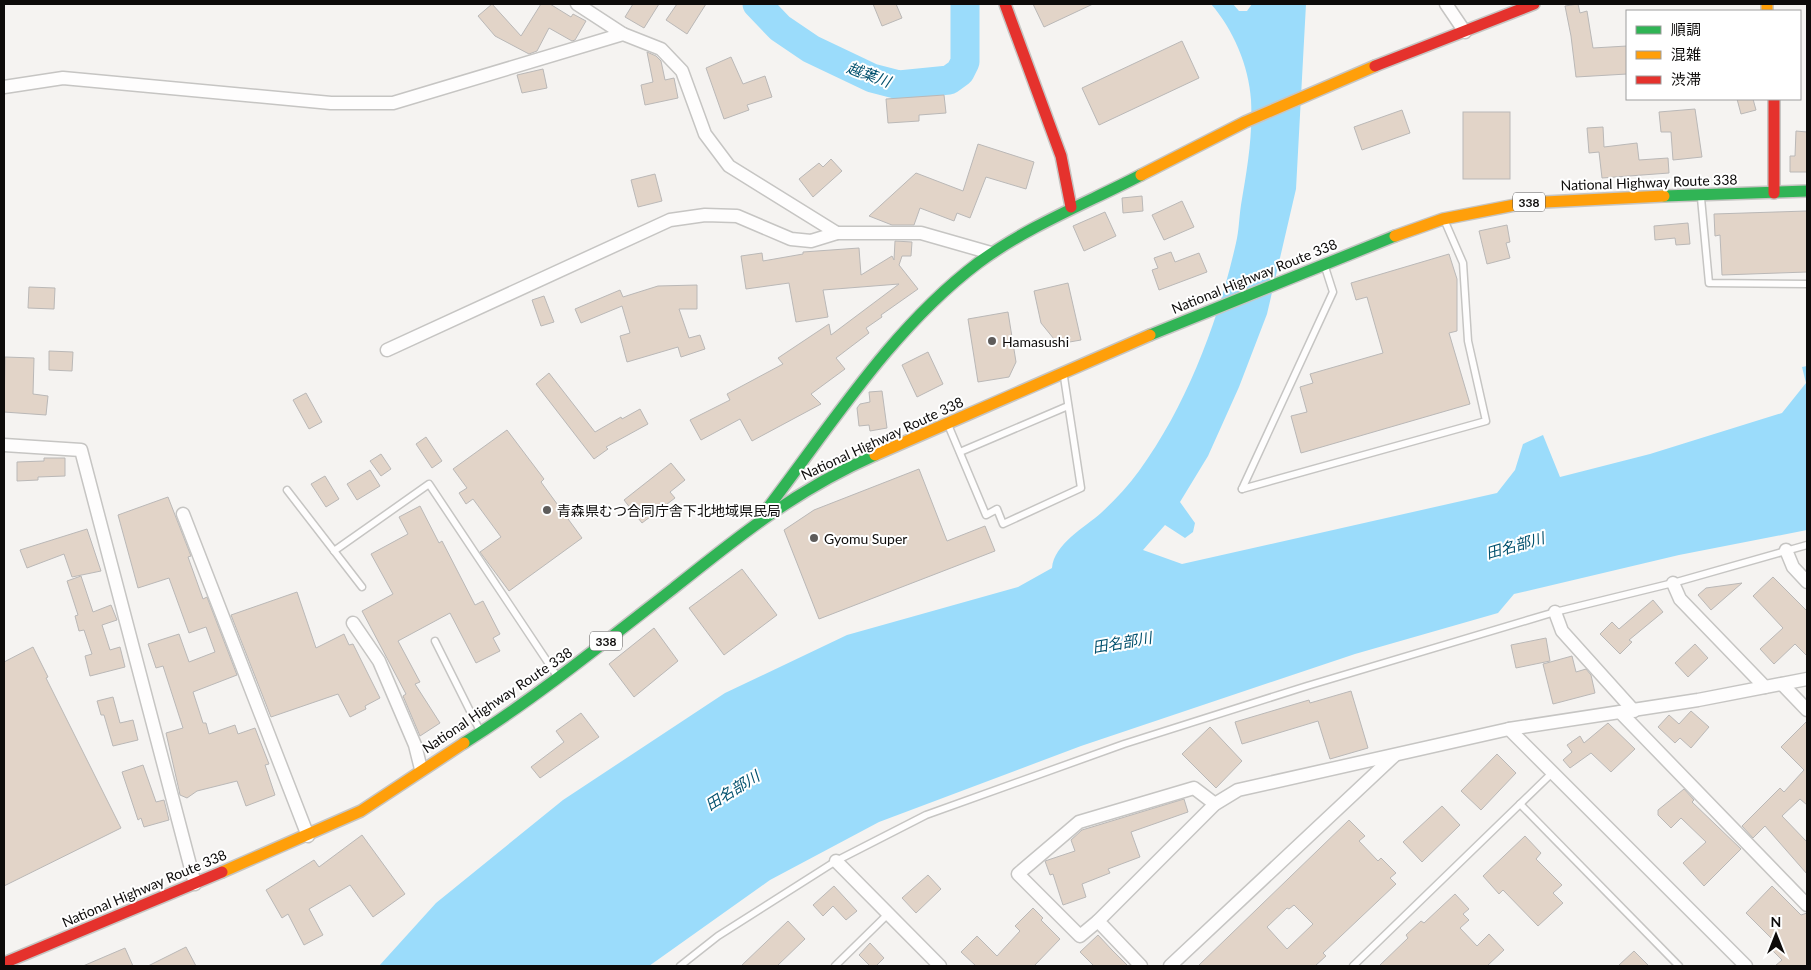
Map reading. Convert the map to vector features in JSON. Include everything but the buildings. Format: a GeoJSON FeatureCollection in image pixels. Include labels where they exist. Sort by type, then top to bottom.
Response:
{"type":"FeatureCollection","features":[{"type":"Feature","properties":{"kind":"main road"},"geometry":{"type":"LineString","coordinates":[[1004,4],[1061,156],[1071,207]]}},
{"type":"Feature","properties":{"kind":"main road"},"geometry":{"type":"LineString","coordinates":[[760,519],[893,348],[940,296],[991,253],[1071,207],[1119,186],[1245,122],[1318,90],[1534,4]]}},
{"type":"Feature","properties":{"kind":"main road"},"geometry":{"type":"LineString","coordinates":[[1774,100],[1774,193]]}},
{"type":"Feature","properties":{"kind":"main road","name":"National Highway Route 338"},"geometry":{"type":"LineString","coordinates":[[4,963],[308,836],[360,811],[420,769],[481,732],[591,654],[760,519],[809,487],[948,423],[1204,312],[1379,241],[1443,218],[1524,203],[1807,191]]}},
{"type":"Feature","properties":{"kind":"street"},"geometry":{"type":"LineString","coordinates":[[577,4],[623,34],[660,49],[682,71],[705,134],[729,166],[837,233]]}},
{"type":"Feature","properties":{"kind":"street"},"geometry":{"type":"LineString","coordinates":[[1446,4],[1465,32]]}},
{"type":"Feature","properties":{"kind":"street"},"geometry":{"type":"LineString","coordinates":[[4,87],[63,78],[331,103],[393,103],[623,34]]}},
{"type":"Feature","properties":{"kind":"street"},"geometry":{"type":"LineString","coordinates":[[387,350],[670,220],[705,215],[737,216],[791,239],[811,241],[837,233],[921,233],[991,253]]}},
{"type":"Feature","properties":{"kind":"street"},"geometry":{"type":"LineString","coordinates":[[4,445],[81,450],[195,884]]}},
{"type":"Feature","properties":{"kind":"street"},"geometry":{"type":"LineString","coordinates":[[183,514],[308,836]]}},
{"type":"Feature","properties":{"kind":"street"},"geometry":{"type":"LineString","coordinates":[[1786,550],[1793,567],[1807,582]]}},
{"type":"Feature","properties":{"kind":"street"},"geometry":{"type":"LineString","coordinates":[[1673,583],[1680,599],[1765,687]]}},
{"type":"Feature","properties":{"kind":"street"},"geometry":{"type":"LineString","coordinates":[[1555,612],[1562,631],[1634,710]]}},
{"type":"Feature","properties":{"kind":"street"},"geometry":{"type":"LineString","coordinates":[[352,623],[379,661],[415,745],[420,769]]}},
{"type":"Feature","properties":{"kind":"street"},"geometry":{"type":"LineString","coordinates":[[1215,804],[1194,788],[1079,822],[1018,874],[1080,936],[1098,921],[1215,804],[1238,790],[1509,729],[1634,710],[1807,679]]}},
{"type":"Feature","properties":{"kind":"street"},"geometry":{"type":"LineString","coordinates":[[1782,684],[1807,710]]}},
{"type":"Feature","properties":{"kind":"street"},"geometry":{"type":"LineString","coordinates":[[1620,712],[1807,905]]}},
{"type":"Feature","properties":{"kind":"street"},"geometry":{"type":"LineString","coordinates":[[1509,729],[1746,966]]}},
{"type":"Feature","properties":{"kind":"street"},"geometry":{"type":"LineString","coordinates":[[1170,966],[1394,755]]}},
{"type":"Feature","properties":{"kind":"street"},"geometry":{"type":"LineString","coordinates":[[836,861],[940,966]]}},
{"type":"Feature","properties":{"kind":"street"},"geometry":{"type":"LineString","coordinates":[[1098,921],[1141,966]]}},
{"type":"Feature","properties":{"kind":"lane"},"geometry":{"type":"LineString","coordinates":[[1700,195],[1709,283],[1807,284]]}},
{"type":"Feature","properties":{"kind":"lane"},"geometry":{"type":"LineString","coordinates":[[1324,264],[1333,292],[1242,490],[1486,421],[1468,341],[1463,263],[1443,218]]}},
{"type":"Feature","properties":{"kind":"lane"},"geometry":{"type":"LineString","coordinates":[[948,423],[986,515],[997,509],[1003,524],[1081,488],[1063,373]]}},
{"type":"Feature","properties":{"kind":"lane"},"geometry":{"type":"LineString","coordinates":[[960,452],[1068,406]]}},
{"type":"Feature","properties":{"kind":"lane"},"geometry":{"type":"LineString","coordinates":[[334,551],[428,484],[558,677]]}},
{"type":"Feature","properties":{"kind":"lane"},"geometry":{"type":"LineString","coordinates":[[287,490],[362,587]]}},
{"type":"Feature","properties":{"kind":"lane"},"geometry":{"type":"LineString","coordinates":[[680,966],[718,936],[836,861],[926,815],[1124,744],[1307,686],[1555,612],[1673,583],[1807,545]]}},
{"type":"Feature","properties":{"kind":"lane"},"geometry":{"type":"LineString","coordinates":[[436,641],[481,732]]}},
{"type":"Feature","properties":{"kind":"lane"},"geometry":{"type":"LineString","coordinates":[[1353,966],[1552,773]]}},
{"type":"Feature","properties":{"kind":"lane"},"geometry":{"type":"LineString","coordinates":[[1520,804],[1679,966]]}},
{"type":"Feature","properties":{"kind":"lane"},"geometry":{"type":"LineString","coordinates":[[835,966],[888,914]]}},
{"type":"Feature","properties":{"kind":"water","name":"田名部川"},"geometry":{"type":"Polygon","coordinates":[[[1211,4],[1233,4],[1239,11],[1247,11],[1252,4],[1306,4],[1296,189],[1267,314],[1239,387],[1208,456],[1180,502],[1195,523],[1193,532],[1185,538],[1165,525],[1143,550],[1182,564],[1497,493],[1515,470],[1523,444],[1543,435],[1560,477],[1650,454],[1782,413],[1806,383],[1802,367],[1807,366],[1807,530],[1679,555],[1514,594],[1498,613],[1355,654],[1081,746],[879,822],[770,880],[649,966],[379,966],[436,903],[563,800],[725,693],[847,635],[1018,587],[1052,568],[1058,551],[1064,544],[1101,513],[1126,487],[1139,471],[1172,419],[1199,362],[1220,303],[1237,238],[1250,140],[1250,87],[1243,61],[1233,36],[1211,4]]]}},
{"type":"Feature","properties":{"kind":"waterway","name":"越葉川"},"geometry":{"type":"LineString","coordinates":[[757,4],[780,28],[811,49],[872,78],[899,85],[949,80],[960,72],[965,62],[965,4]]}},
{"type":"Feature","properties":{"kind":"traffic: fast"},"geometry":{"type":"LineString","coordinates":[[767,509],[865,378],[918,317],[947,289],[978,263],[1017,238],[1141,175]]}},
{"type":"Feature","properties":{"kind":"traffic: fast"},"geometry":{"type":"LineString","coordinates":[[1664,196],[1807,191]]}},
{"type":"Feature","properties":{"kind":"traffic: fast"},"geometry":{"type":"LineString","coordinates":[[1150,335],[1395,236]]}},
{"type":"Feature","properties":{"kind":"traffic: fast"},"geometry":{"type":"LineString","coordinates":[[464,743],[518,707],[571,668],[722,550],[794,498],[875,455]]}},
{"type":"Feature","properties":{"kind":"traffic: slow"},"geometry":{"type":"LineString","coordinates":[[1767,4],[1767,10]]}},
{"type":"Feature","properties":{"kind":"traffic: slow"},"geometry":{"type":"LineString","coordinates":[[1141,175],[1245,122],[1375,66]]}},
{"type":"Feature","properties":{"kind":"traffic: slow"},"geometry":{"type":"LineString","coordinates":[[1395,236],[1443,219],[1525,203],[1664,196]]}},
{"type":"Feature","properties":{"kind":"traffic: slow"},"geometry":{"type":"LineString","coordinates":[[875,455],[1150,335]]}},
{"type":"Feature","properties":{"kind":"traffic: slow"},"geometry":{"type":"LineString","coordinates":[[222,872],[361,811],[464,743]]}},
{"type":"Feature","properties":{"kind":"traffic: jam"},"geometry":{"type":"LineString","coordinates":[[1005,4],[1061,156],[1071,207]]}},
{"type":"Feature","properties":{"kind":"traffic: jam"},"geometry":{"type":"LineString","coordinates":[[1375,66],[1534,4]]}},
{"type":"Feature","properties":{"kind":"traffic: jam"},"geometry":{"type":"LineString","coordinates":[[1774,100],[1774,193]]}},
{"type":"Feature","properties":{"kind":"traffic: jam"},"geometry":{"type":"LineString","coordinates":[[4,963],[222,872]]}},
{"type":"Feature","properties":{"kind":"place","name":"Hamasushi"},"geometry":{"type":"Point","coordinates":[992,341]}},
{"type":"Feature","properties":{"kind":"place","name":"青森県むつ合同庁舎下北地域県民局"},"geometry":{"type":"Point","coordinates":[547,510]}},
{"type":"Feature","properties":{"kind":"place","name":"Gyomu Super"},"geometry":{"type":"Point","coordinates":[814,538]}}]}
